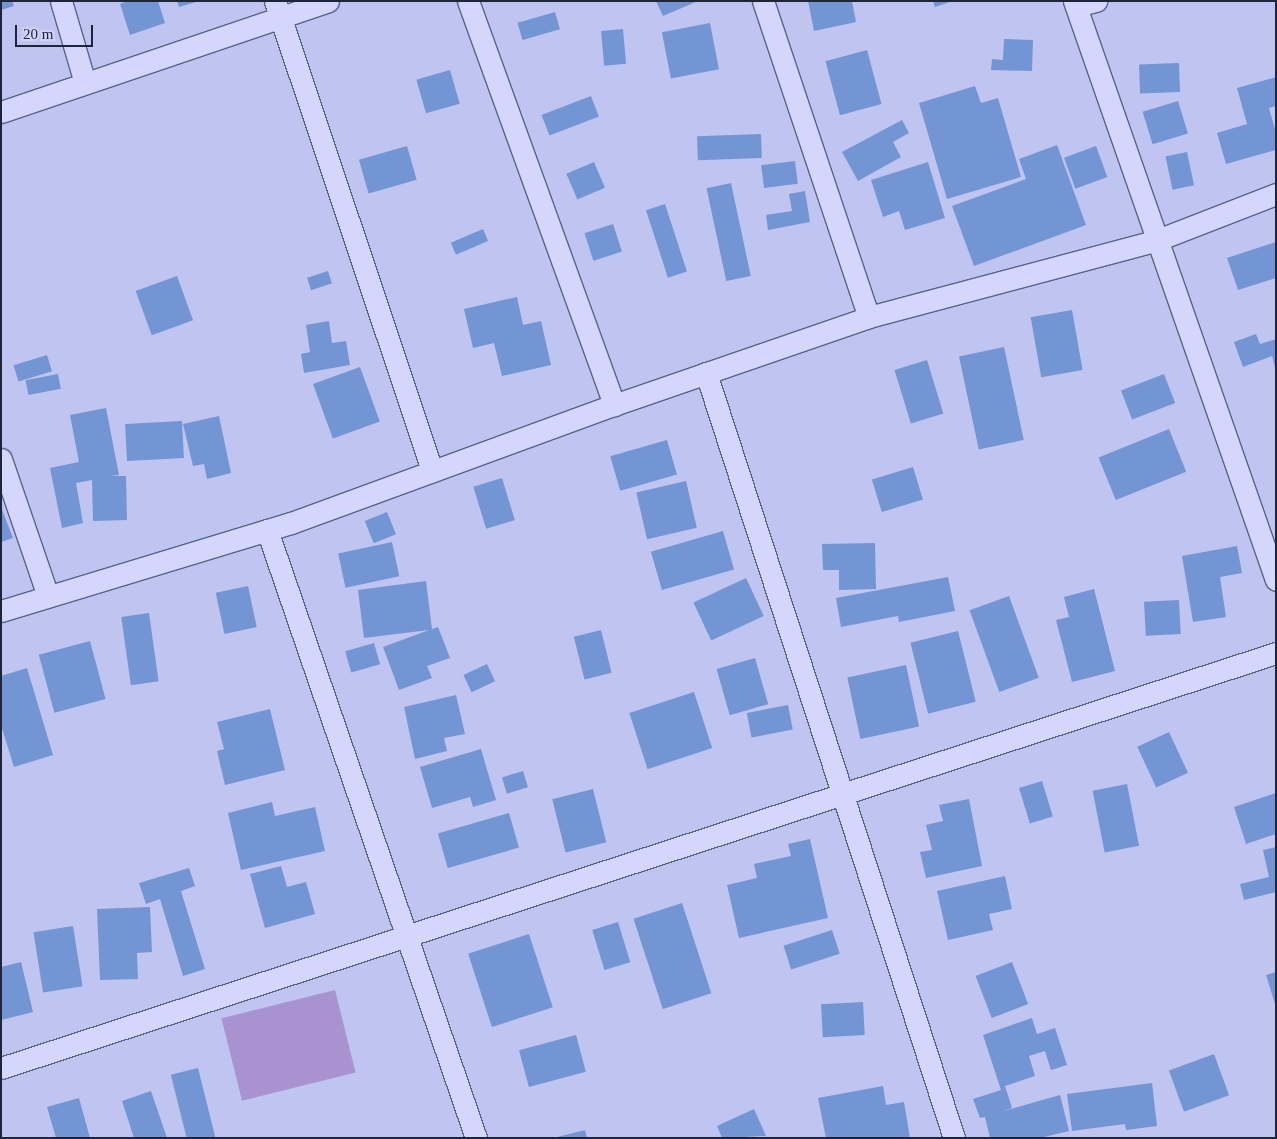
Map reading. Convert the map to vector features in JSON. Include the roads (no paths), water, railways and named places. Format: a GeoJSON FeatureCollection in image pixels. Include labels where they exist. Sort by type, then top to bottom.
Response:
{"type":"FeatureCollection","features":[{"type":"Feature","properties":{"kind":"street"},"geometry":{"type":"LineString","coordinates":[[61,1],[85,83]]}},
{"type":"Feature","properties":{"kind":"street"},"geometry":{"type":"LineString","coordinates":[[1,112],[85,83],[278,9],[328,1]]}},
{"type":"Feature","properties":{"kind":"street"},"geometry":{"type":"LineString","coordinates":[[468,1],[614,405]]}},
{"type":"Feature","properties":{"kind":"street"},"geometry":{"type":"LineString","coordinates":[[763,1],[869,318]]}},
{"type":"Feature","properties":{"kind":"street"},"geometry":{"type":"LineString","coordinates":[[1082,3],[1155,241],[1276,580]]}},
{"type":"Feature","properties":{"kind":"street"},"geometry":{"type":"LineString","coordinates":[[278,9],[432,471]]}},
{"type":"Feature","properties":{"kind":"street"},"geometry":{"type":"LineString","coordinates":[[1,611],[267,530],[614,405],[869,318],[1155,241],[1276,194]]}},
{"type":"Feature","properties":{"kind":"street"},"geometry":{"type":"LineString","coordinates":[[706,373],[845,793],[954,1138]]}},
{"type":"Feature","properties":{"kind":"street"},"geometry":{"type":"LineString","coordinates":[[1,459],[48,596]]}},
{"type":"Feature","properties":{"kind":"street"},"geometry":{"type":"LineString","coordinates":[[267,530],[476,1138]]}},
{"type":"Feature","properties":{"kind":"street"},"geometry":{"type":"LineString","coordinates":[[1,1068],[1276,653]]}}]}
